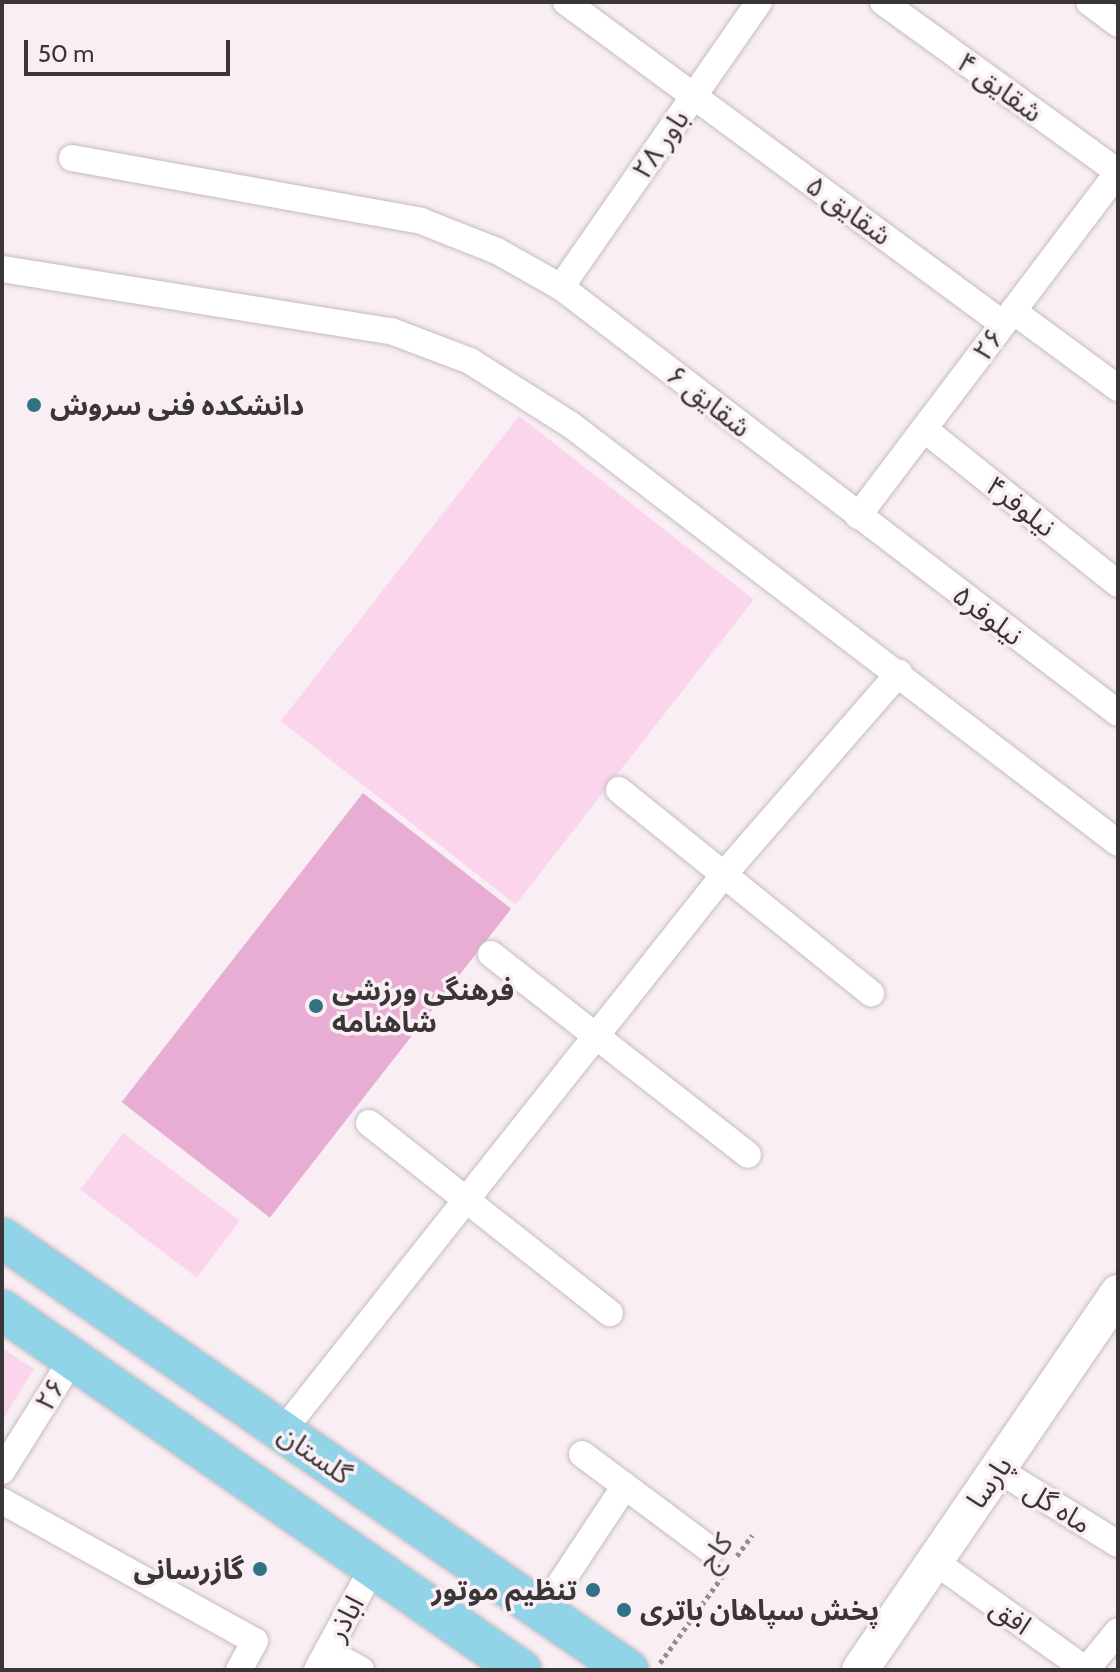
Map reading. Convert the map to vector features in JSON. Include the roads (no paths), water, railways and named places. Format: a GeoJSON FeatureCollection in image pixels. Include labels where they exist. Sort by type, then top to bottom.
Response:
{"type":"FeatureCollection","features":[{"type":"Feature","properties":{"kind":"main road","name":"گلستان"},"geometry":{"type":"LineString","coordinates":[[2,1238],[628,1670]]}},
{"type":"Feature","properties":{"kind":"main road"},"geometry":{"type":"LineString","coordinates":[[2,1310],[521,1670]]}},
{"type":"Feature","properties":{"kind":"street","name":"شقایق ۵"},"geometry":{"type":"LineString","coordinates":[[566,2],[1008,317],[1118,388]]}},
{"type":"Feature","properties":{"kind":"street","name":"باور ۲۸"},"geometry":{"type":"LineString","coordinates":[[561,287],[759,2]]}},
{"type":"Feature","properties":{"kind":"street","name":"شقایق ۴"},"geometry":{"type":"LineString","coordinates":[[883,2],[1118,172]]}},
{"type":"Feature","properties":{"kind":"street"},"geometry":{"type":"LineString","coordinates":[[1089,2],[1118,24]]}},
{"type":"Feature","properties":{"kind":"street","name":"شقایق ۶"},"geometry":{"type":"LineString","coordinates":[[72,158],[421,221],[561,287],[858,516]]}},
{"type":"Feature","properties":{"kind":"street","name":"۲۶"},"geometry":{"type":"LineString","coordinates":[[858,516],[1118,172]]}},
{"type":"Feature","properties":{"kind":"street"},"geometry":{"type":"LineString","coordinates":[[2,269],[391,331],[470,361],[571,425],[1118,843]]}},
{"type":"Feature","properties":{"kind":"street","name":"نیلوفر۴"},"geometry":{"type":"LineString","coordinates":[[924,429],[1118,584]]}},
{"type":"Feature","properties":{"kind":"street","name":"نیلوفر۵"},"geometry":{"type":"LineString","coordinates":[[858,516],[1118,713]]}},
{"type":"Feature","properties":{"kind":"street"},"geometry":{"type":"LineString","coordinates":[[282,1432],[465,1195],[726,872],[899,673]]}},
{"type":"Feature","properties":{"kind":"street"},"geometry":{"type":"LineString","coordinates":[[619,790],[726,872],[871,993]]}},
{"type":"Feature","properties":{"kind":"street"},"geometry":{"type":"LineString","coordinates":[[491,954],[748,1155]]}},
{"type":"Feature","properties":{"kind":"street"},"geometry":{"type":"LineString","coordinates":[[369,1123],[465,1195],[610,1313]]}},
{"type":"Feature","properties":{"kind":"street","name":"پارسا"},"geometry":{"type":"LineString","coordinates":[[860,1670],[997,1469],[1112,1315]]}},
{"type":"Feature","properties":{"kind":"street","name":"۲۶"},"geometry":{"type":"LineString","coordinates":[[2,1471],[73,1358]]}},
{"type":"Feature","properties":{"kind":"street"},"geometry":{"type":"LineString","coordinates":[[582,1454],[711,1550]]}},
{"type":"Feature","properties":{"kind":"street","name":"ماه گل"},"geometry":{"type":"LineString","coordinates":[[997,1469],[1118,1544]]}},
{"type":"Feature","properties":{"kind":"street"},"geometry":{"type":"LineString","coordinates":[[542,1611],[625,1486]]}},
{"type":"Feature","properties":{"kind":"street"},"geometry":{"type":"LineString","coordinates":[[2,1501],[255,1641],[239,1670]]}},
{"type":"Feature","properties":{"kind":"street","name":"افق"},"geometry":{"type":"LineString","coordinates":[[934,1561],[1086,1670],[1118,1631]]}},
{"type":"Feature","properties":{"kind":"street","name":"اباذر"},"geometry":{"type":"LineString","coordinates":[[322,1661],[373,1567]]}},
{"type":"Feature","properties":{"kind":"street"},"geometry":{"type":"LineString","coordinates":[[322,1661],[361,1670]]}},
{"type":"Feature","properties":{"kind":"place","name":"دانشکده فنی سروش"},"geometry":{"type":"Point","coordinates":[34,405]}},
{"type":"Feature","properties":{"kind":"place","name":"فرهنگی ورزشی شاهنامه"},"geometry":{"type":"Point","coordinates":[316,1006]}},
{"type":"Feature","properties":{"kind":"place","name":"گازرسانی"},"geometry":{"type":"Point","coordinates":[260,1569]}},
{"type":"Feature","properties":{"kind":"place","name":"تنظیم موتور"},"geometry":{"type":"Point","coordinates":[593,1590]}},
{"type":"Feature","properties":{"kind":"place","name":"پخش سپاهان باتری"},"geometry":{"type":"Point","coordinates":[624,1610]}}]}
